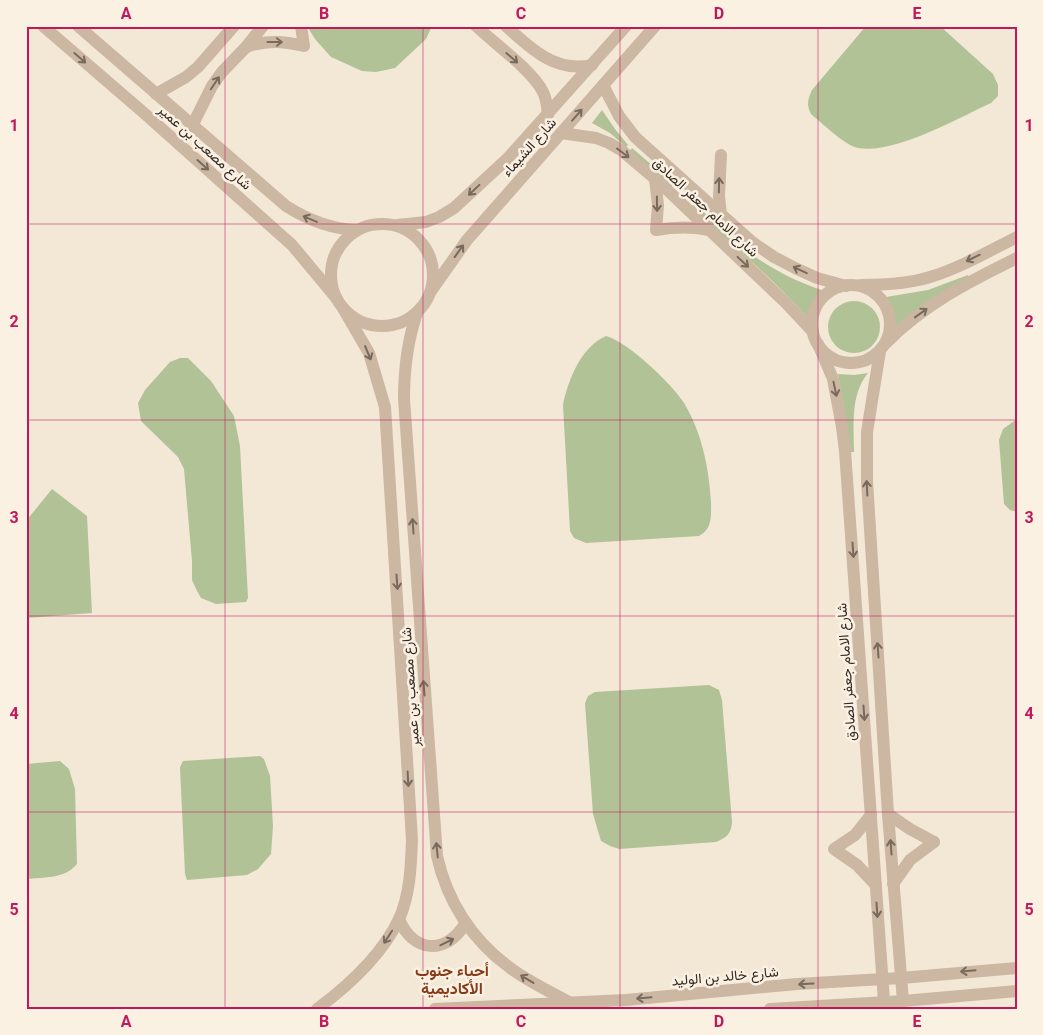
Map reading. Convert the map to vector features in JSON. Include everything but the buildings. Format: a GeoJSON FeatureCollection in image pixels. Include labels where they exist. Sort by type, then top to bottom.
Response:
{"type":"FeatureCollection","features":[{"type":"Feature","properties":{"kind":"street","name":"شارع مصعب بن عمير"},"geometry":{"type":"LineString","coordinates":[[43,26],[292,245],[336,299]]}},
{"type":"Feature","properties":{"kind":"street","name":"شارع مصعب بن عمير"},"geometry":{"type":"LineString","coordinates":[[78,26],[286,206],[304,218],[343,230],[357,230]]}},
{"type":"Feature","properties":{"kind":"street"},"geometry":{"type":"LineString","coordinates":[[192,126],[212,86],[263,26]]}},
{"type":"Feature","properties":{"kind":"street"},"geometry":{"type":"LineString","coordinates":[[246,47],[260,42],[274,41],[304,46],[300,26]]}},
{"type":"Feature","properties":{"kind":"street"},"geometry":{"type":"LineString","coordinates":[[476,26],[534,79],[542,91],[547,104],[548,115]]}},
{"type":"Feature","properties":{"kind":"street"},"geometry":{"type":"LineString","coordinates":[[506,26],[534,51],[549,60],[563,66],[582,67],[592,65]]}},
{"type":"Feature","properties":{"kind":"street","name":"شارع الشيماء"},"geometry":{"type":"LineString","coordinates":[[397,225],[426,222],[454,208],[507,159],[626,26]]}},
{"type":"Feature","properties":{"kind":"street","name":"شارع الشيماء"},"geometry":{"type":"LineString","coordinates":[[431,290],[467,240],[655,26]]}},
{"type":"Feature","properties":{"kind":"street"},"geometry":{"type":"LineString","coordinates":[[156,94],[186,77],[198,67],[232,28]]}},
{"type":"Feature","properties":{"kind":"street","name":"شارع الامام جعفر الصادق"},"geometry":{"type":"LineString","coordinates":[[603,85],[619,116],[635,137],[752,242],[774,257],[818,278],[851,286]]}},
{"type":"Feature","properties":{"kind":"street","name":"شارع الامام جعفر الصادق"},"geometry":{"type":"LineString","coordinates":[[561,134],[596,138],[609,143],[621,150],[655,178],[786,303],[816,338],[833,379],[842,427],[848,489],[884,1001]]}},
{"type":"Feature","properties":{"kind":"street"},"geometry":{"type":"LineString","coordinates":[[721,155],[719,189],[721,216]]}},
{"type":"Feature","properties":{"kind":"street"},"geometry":{"type":"LineString","coordinates":[[655,178],[658,205],[656,230],[682,227],[708,230]]}},
{"type":"Feature","properties":{"kind":"street"},"geometry":{"type":"LineString","coordinates":[[370,225],[397,225],[420,240],[427,251],[433,270],[431,290],[426,303],[406,321],[394,326],[380,327],[367,325],[355,319],[344,310],[336,299],[332,289],[331,278],[334,255],[348,237],[357,230],[370,225]]}},
{"type":"Feature","properties":{"kind":"street"},"geometry":{"type":"LineString","coordinates":[[1017,237],[929,278],[906,282],[851,286],[834,290],[824,297],[816,307],[813,320],[816,338],[825,353],[835,360],[847,363],[859,362],[870,358],[910,321],[932,304],[974,279],[1017,258]]}},
{"type":"Feature","properties":{"kind":"street"},"geometry":{"type":"LineString","coordinates":[[851,286],[868,289],[879,297],[886,307],[890,320],[889,333],[882,348],[867,432],[866,457],[888,814],[902,1000]]}},
{"type":"Feature","properties":{"kind":"street","name":"شارع مصعب بن عمير"},"geometry":{"type":"LineString","coordinates":[[316,1009],[362,970],[383,944],[399,919],[410,874],[412,840],[387,422],[381,390],[369,353],[344,310]]}},
{"type":"Feature","properties":{"kind":"street","name":"شارع مصعب بن عمير"},"geometry":{"type":"LineString","coordinates":[[417,313],[409,338],[404,364],[404,398],[437,856],[446,888],[465,924],[496,957],[510,968],[569,1002]]}},
{"type":"Feature","properties":{"kind":"street"},"geometry":{"type":"LineString","coordinates":[[888,814],[934,842],[910,860],[893,884]]}},
{"type":"Feature","properties":{"kind":"street"},"geometry":{"type":"LineString","coordinates":[[871,815],[855,835],[834,849],[857,865],[876,885]]}},
{"type":"Feature","properties":{"kind":"street"},"geometry":{"type":"LineString","coordinates":[[399,919],[404,930],[413,940],[424,945],[437,946],[449,942],[459,934],[465,924]]}},
{"type":"Feature","properties":{"kind":"street","name":"شارع خالد بن الوليد"},"geometry":{"type":"LineString","coordinates":[[435,1009],[626,1000],[798,984],[882,980],[1017,968]]}},
{"type":"Feature","properties":{"kind":"street"},"geometry":{"type":"LineString","coordinates":[[770,1009],[1017,991]]}},
{"type":"Feature","properties":{"kind":"green space"},"geometry":{"type":"Polygon","coordinates":[[[307,26],[432,26],[426,39],[395,68],[376,72],[362,71],[331,57],[315,39],[307,26]]]}},
{"type":"Feature","properties":{"kind":"green space"},"geometry":{"type":"Polygon","coordinates":[[[866,26],[940,26],[993,74],[998,85],[998,96],[991,103],[921,136],[901,143],[881,148],[864,149],[850,145],[811,114],[808,102],[812,90],[866,26]]]}},
{"type":"Feature","properties":{"kind":"green space"},"geometry":{"type":"Polygon","coordinates":[[[602,110],[628,145],[626,147],[610,133],[592,123],[602,110]]]}},
{"type":"Feature","properties":{"kind":"green space"},"geometry":{"type":"Polygon","coordinates":[[[632,148],[674,184],[671,187],[630,151],[632,148]]]}},
{"type":"Feature","properties":{"kind":"green space"},"geometry":{"type":"Polygon","coordinates":[[[695,204],[742,247],[762,262],[779,272],[826,292],[815,303],[807,317],[765,274],[690,208],[695,204]]]}},
{"type":"Feature","properties":{"kind":"green space"},"geometry":{"type":"Polygon","coordinates":[[[968,275],[970,280],[896,326],[890,303],[886,297],[928,290],[968,275]]]}},
{"type":"Feature","properties":{"kind":"green space"},"geometry":{"type":"Polygon","coordinates":[[[849,301],[859,301],[873,308],[880,322],[880,332],[873,346],[859,353],[849,353],[839,349],[832,342],[828,332],[828,322],[832,312],[839,305],[849,301]]]}},
{"type":"Feature","properties":{"kind":"green space"},"geometry":{"type":"Polygon","coordinates":[[[606,336],[626,346],[670,385],[684,403],[696,426],[704,451],[711,502],[709,526],[699,536],[586,543],[574,538],[570,531],[563,405],[568,385],[577,365],[589,348],[606,336]]]}},
{"type":"Feature","properties":{"kind":"green space"},"geometry":{"type":"Polygon","coordinates":[[[180,358],[188,358],[211,381],[234,416],[240,446],[248,598],[246,602],[216,604],[201,598],[192,580],[184,469],[178,457],[141,421],[138,403],[145,390],[170,362],[180,358]]]}},
{"type":"Feature","properties":{"kind":"green space"},"geometry":{"type":"Polygon","coordinates":[[[868,373],[858,391],[854,411],[854,452],[850,452],[838,374],[854,375],[868,373]]]}},
{"type":"Feature","properties":{"kind":"green space"},"geometry":{"type":"Polygon","coordinates":[[[1017,419],[1017,512],[1010,510],[1004,504],[999,440],[1003,429],[1017,419]]]}},
{"type":"Feature","properties":{"kind":"green space"},"geometry":{"type":"Polygon","coordinates":[[[52,489],[87,516],[92,613],[26,618],[26,521],[52,489]]]}},
{"type":"Feature","properties":{"kind":"green space"},"geometry":{"type":"Polygon","coordinates":[[[709,685],[719,690],[722,700],[732,822],[731,829],[726,837],[716,842],[619,849],[601,841],[593,814],[585,703],[588,696],[595,692],[709,685]]]}},
{"type":"Feature","properties":{"kind":"green space"},"geometry":{"type":"Polygon","coordinates":[[[260,756],[264,759],[270,776],[273,826],[271,854],[258,869],[247,875],[187,880],[185,874],[180,767],[183,761],[260,756]]]}},
{"type":"Feature","properties":{"kind":"green space"},"geometry":{"type":"Polygon","coordinates":[[[60,761],[69,769],[75,789],[77,864],[60,875],[26,879],[26,764],[60,761]]]}},
{"type":"Feature","properties":{"kind":"district","name":"أحياء جنوب الأكاديمية"},"geometry":{"type":"Point","coordinates":[452,979]}}]}
